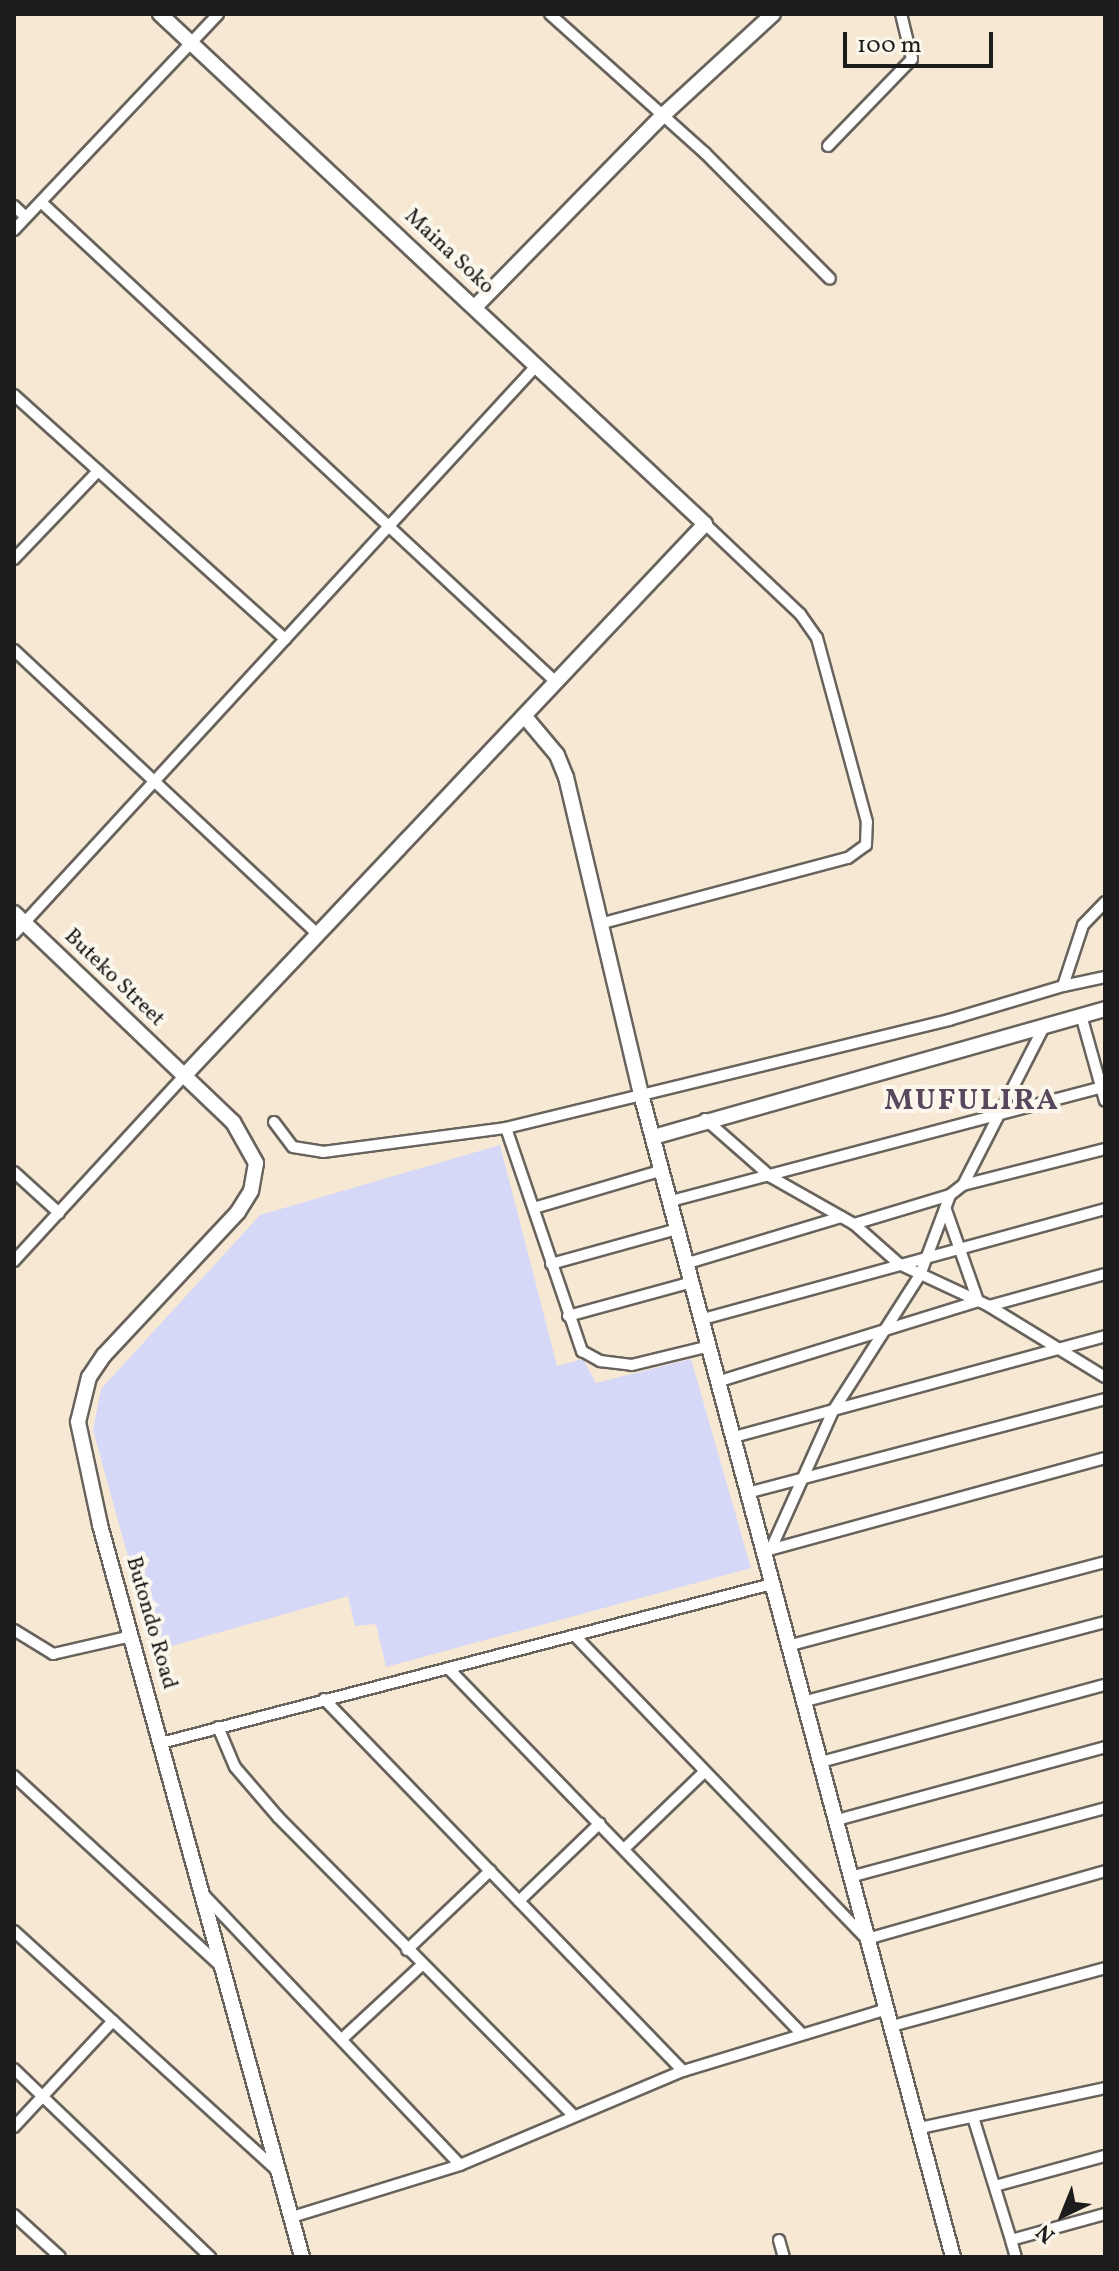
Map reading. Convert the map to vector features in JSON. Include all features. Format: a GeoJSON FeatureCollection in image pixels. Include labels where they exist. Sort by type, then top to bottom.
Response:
{"type":"FeatureCollection","features":[{"type":"Feature","properties":{"kind":"street","name":"Maina Soko"},"geometry":{"type":"LineString","coordinates":[[160,14],[705,524]]}},
{"type":"Feature","properties":{"kind":"street"},"geometry":{"type":"LineString","coordinates":[[14,230],[218,14]]}},
{"type":"Feature","properties":{"kind":"street"},"geometry":{"type":"LineString","coordinates":[[550,14],[661,117],[705,153],[830,279]]}},
{"type":"Feature","properties":{"kind":"street"},"geometry":{"type":"LineString","coordinates":[[475,307],[661,117],[773,14]]}},
{"type":"Feature","properties":{"kind":"street"},"geometry":{"type":"LineString","coordinates":[[828,146],[912,59],[901,14]]}},
{"type":"Feature","properties":{"kind":"street"},"geometry":{"type":"LineString","coordinates":[[41,202],[556,682]]}},
{"type":"Feature","properties":{"kind":"street"},"geometry":{"type":"LineString","coordinates":[[14,206],[26,217]]}},
{"type":"Feature","properties":{"kind":"street"},"geometry":{"type":"LineString","coordinates":[[14,934],[19,917],[153,780],[537,365]]}},
{"type":"Feature","properties":{"kind":"street"},"geometry":{"type":"LineString","coordinates":[[14,395],[285,639]]}},
{"type":"Feature","properties":{"kind":"street"},"geometry":{"type":"LineString","coordinates":[[14,559],[98,471]]}},
{"type":"Feature","properties":{"kind":"street"},"geometry":{"type":"LineString","coordinates":[[14,1261],[317,934],[526,718],[705,524],[785,598],[817,638],[867,822],[866,845],[848,858],[603,923]]}},
{"type":"Feature","properties":{"kind":"street"},"geometry":{"type":"LineString","coordinates":[[14,650],[317,934]]}},
{"type":"Feature","properties":{"kind":"street"},"geometry":{"type":"LineString","coordinates":[[526,718],[557,755],[566,777],[642,1098],[720,1381],[747,1493],[767,1550],[772,1584],[791,1645],[953,2257]]}},
{"type":"Feature","properties":{"kind":"street"},"geometry":{"type":"LineString","coordinates":[[1063,986],[1083,925],[1105,902]]}},
{"type":"Feature","properties":{"kind":"street","name":"Buteko Street"},"geometry":{"type":"LineString","coordinates":[[19,917],[184,1076]]}},
{"type":"Feature","properties":{"kind":"street"},"geometry":{"type":"LineString","coordinates":[[274,1122],[293,1147],[315,1151],[506,1128],[642,1098],[1105,977]]}},
{"type":"Feature","properties":{"kind":"street"},"geometry":{"type":"LineString","coordinates":[[653,1137],[705,1119],[1105,1009]]}},
{"type":"Feature","properties":{"kind":"street"},"geometry":{"type":"LineString","coordinates":[[1081,1015],[1105,1101]]}},
{"type":"Feature","properties":{"kind":"street"},"geometry":{"type":"LineString","coordinates":[[963,1185],[1044,1027]]}},
{"type":"Feature","properties":{"kind":"street","name":"Butondo Road"},"geometry":{"type":"LineString","coordinates":[[184,1076],[246,1138],[256,1176],[238,1212],[104,1355],[83,1392],[80,1444],[302,2257]]}},
{"type":"Feature","properties":{"kind":"street"},"geometry":{"type":"LineString","coordinates":[[671,1201],[997,1118],[1103,1086]]}},
{"type":"Feature","properties":{"kind":"street"},"geometry":{"type":"LineString","coordinates":[[705,1119],[771,1177],[854,1224],[899,1264],[984,1304],[1062,1348],[1105,1377]]}},
{"type":"Feature","properties":{"kind":"street"},"geometry":{"type":"LineString","coordinates":[[506,1128],[582,1351],[616,1365],[710,1346]]}},
{"type":"Feature","properties":{"kind":"street"},"geometry":{"type":"LineString","coordinates":[[854,1224],[950,1195],[963,1185],[1105,1149]]}},
{"type":"Feature","properties":{"kind":"street"},"geometry":{"type":"LineString","coordinates":[[534,1208],[663,1170]]}},
{"type":"Feature","properties":{"kind":"street"},"geometry":{"type":"LineString","coordinates":[[14,1172],[59,1213]]}},
{"type":"Feature","properties":{"kind":"street"},"geometry":{"type":"LineString","coordinates":[[767,1550],[833,1411],[920,1275],[950,1195]]}},
{"type":"Feature","properties":{"kind":"street"},"geometry":{"type":"LineString","coordinates":[[703,1319],[929,1253],[1105,1209]]}},
{"type":"Feature","properties":{"kind":"street"},"geometry":{"type":"LineString","coordinates":[[946,1210],[984,1304]]}},
{"type":"Feature","properties":{"kind":"street"},"geometry":{"type":"LineString","coordinates":[[688,1263],[841,1217]]}},
{"type":"Feature","properties":{"kind":"street"},"geometry":{"type":"LineString","coordinates":[[551,1264],[677,1229]]}},
{"type":"Feature","properties":{"kind":"street"},"geometry":{"type":"LineString","coordinates":[[720,1381],[883,1330],[1105,1274]]}},
{"type":"Feature","properties":{"kind":"street"},"geometry":{"type":"LineString","coordinates":[[568,1316],[692,1282]]}},
{"type":"Feature","properties":{"kind":"street"},"geometry":{"type":"LineString","coordinates":[[734,1437],[1105,1336]]}},
{"type":"Feature","properties":{"kind":"street"},"geometry":{"type":"LineString","coordinates":[[747,1493],[1105,1399]]}},
{"type":"Feature","properties":{"kind":"street"},"geometry":{"type":"LineString","coordinates":[[767,1550],[1105,1458]]}},
{"type":"Feature","properties":{"kind":"street"},"geometry":{"type":"LineString","coordinates":[[791,1645],[1105,1562]]}},
{"type":"Feature","properties":{"kind":"street"},"geometry":{"type":"LineString","coordinates":[[161,1743],[772,1584]]}},
{"type":"Feature","properties":{"kind":"street"},"geometry":{"type":"LineString","coordinates":[[806,1701],[1105,1622]]}},
{"type":"Feature","properties":{"kind":"street"},"geometry":{"type":"LineString","coordinates":[[16,1637],[53,1654],[131,1636]]}},
{"type":"Feature","properties":{"kind":"street"},"geometry":{"type":"LineString","coordinates":[[575,1636],[867,1939]]}},
{"type":"Feature","properties":{"kind":"street"},"geometry":{"type":"LineString","coordinates":[[448,1668],[800,2032]]}},
{"type":"Feature","properties":{"kind":"street"},"geometry":{"type":"LineString","coordinates":[[821,1762],[1105,1685]]}},
{"type":"Feature","properties":{"kind":"street"},"geometry":{"type":"LineString","coordinates":[[324,1699],[683,2071]]}},
{"type":"Feature","properties":{"kind":"street"},"geometry":{"type":"LineString","coordinates":[[218,1727],[243,1777],[407,1950],[572,2114]]}},
{"type":"Feature","properties":{"kind":"street"},"geometry":{"type":"LineString","coordinates":[[837,1820],[1105,1747]]}},
{"type":"Feature","properties":{"kind":"street"},"geometry":{"type":"LineString","coordinates":[[624,1849],[704,1772]]}},
{"type":"Feature","properties":{"kind":"street"},"geometry":{"type":"LineString","coordinates":[[14,1776],[224,1968]]}},
{"type":"Feature","properties":{"kind":"street"},"geometry":{"type":"LineString","coordinates":[[850,1877],[1105,1808]]}},
{"type":"Feature","properties":{"kind":"street"},"geometry":{"type":"LineString","coordinates":[[519,1901],[600,1823]]}},
{"type":"Feature","properties":{"kind":"street"},"geometry":{"type":"LineString","coordinates":[[407,1950],[490,1871]]}},
{"type":"Feature","properties":{"kind":"street"},"geometry":{"type":"LineString","coordinates":[[867,1939],[1105,1871]]}},
{"type":"Feature","properties":{"kind":"street"},"geometry":{"type":"LineString","coordinates":[[203,1894],[460,2165]]}},
{"type":"Feature","properties":{"kind":"street"},"geometry":{"type":"LineString","coordinates":[[14,1931],[280,2173]]}},
{"type":"Feature","properties":{"kind":"street"},"geometry":{"type":"LineString","coordinates":[[342,2039],[422,1965]]}},
{"type":"Feature","properties":{"kind":"street"},"geometry":{"type":"LineString","coordinates":[[892,2026],[1105,1968]]}},
{"type":"Feature","properties":{"kind":"street"},"geometry":{"type":"LineString","coordinates":[[292,2217],[460,2165],[572,2114],[683,2071],[800,2032],[887,2009]]}},
{"type":"Feature","properties":{"kind":"street"},"geometry":{"type":"LineString","coordinates":[[14,2127],[113,2021]]}},
{"type":"Feature","properties":{"kind":"street"},"geometry":{"type":"LineString","coordinates":[[14,2069],[210,2257]]}},
{"type":"Feature","properties":{"kind":"street"},"geometry":{"type":"LineString","coordinates":[[920,2128],[1105,2088]]}},
{"type":"Feature","properties":{"kind":"street"},"geometry":{"type":"LineString","coordinates":[[973,2117],[1016,2257]]}},
{"type":"Feature","properties":{"kind":"street"},"geometry":{"type":"LineString","coordinates":[[995,2186],[1105,2156]]}},
{"type":"Feature","properties":{"kind":"street"},"geometry":{"type":"LineString","coordinates":[[1011,2240],[1105,2214]]}},
{"type":"Feature","properties":{"kind":"street"},"geometry":{"type":"LineString","coordinates":[[14,2215],[60,2257]]}},
{"type":"Feature","properties":{"kind":"street"},"geometry":{"type":"LineString","coordinates":[[779,2240],[784,2257]]}},
{"type":"Feature","properties":{"kind":"shaded area"},"geometry":{"type":"Polygon","coordinates":[[[500,1145],[557,1366],[583,1359],[596,1383],[691,1359],[751,1568],[386,1667],[376,1624],[355,1626],[348,1596],[154,1651],[93,1430],[101,1389],[260,1215],[500,1145]]]}},
{"type":"Feature","properties":{"kind":"district","name":"MUFULIRA"},"geometry":{"type":"Point","coordinates":[972,1101]}}]}
